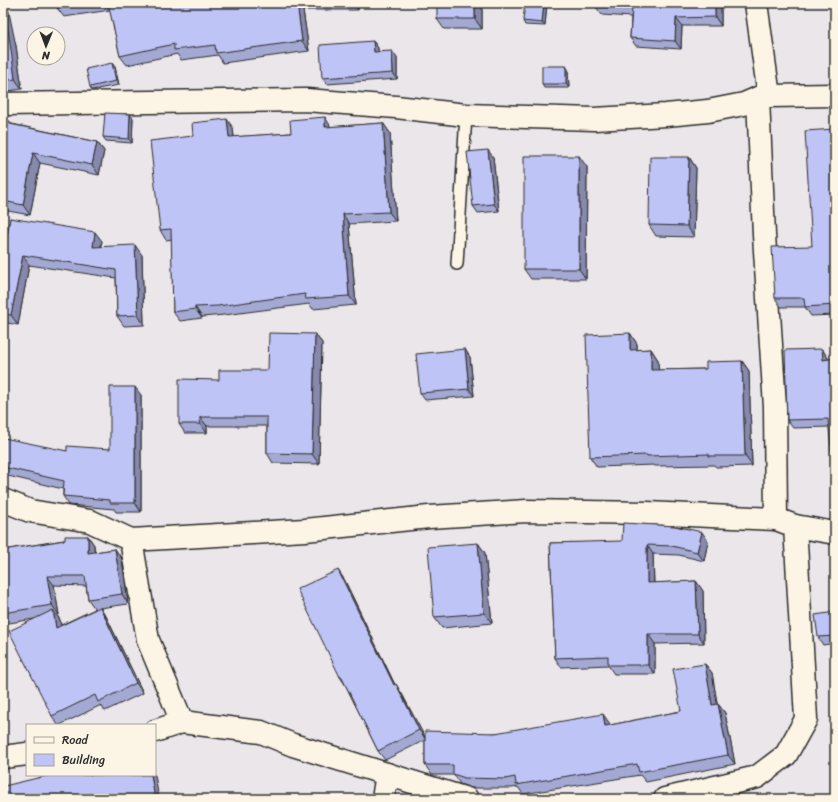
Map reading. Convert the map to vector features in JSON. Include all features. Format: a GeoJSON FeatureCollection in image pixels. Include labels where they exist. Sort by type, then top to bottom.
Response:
{"type":"FeatureCollection","features":[{"type":"Feature","properties":{"kind":"street"},"geometry":{"type":"LineString","coordinates":[[665,799],[757,777],[786,755],[806,719],[774,406],[764,235],[764,97],[756,3]]}},
{"type":"Feature","properties":{"kind":"street"},"geometry":{"type":"LineString","coordinates":[[3,104],[306,100],[396,107],[466,115],[594,119],[708,111],[737,106],[764,97],[835,95]]}},
{"type":"Feature","properties":{"kind":"street"},"geometry":{"type":"LineString","coordinates":[[3,500],[30,510],[90,522],[131,540],[306,530],[429,518],[526,511],[647,513],[785,523],[835,532]]}},
{"type":"Feature","properties":{"kind":"street"},"geometry":{"type":"LineString","coordinates":[[131,540],[148,640],[182,722]]}},
{"type":"Feature","properties":{"kind":"street"},"geometry":{"type":"LineString","coordinates":[[156,730],[182,722],[261,732],[293,745],[467,799]]}},
{"type":"Feature","properties":{"kind":"street"},"geometry":{"type":"LineString","coordinates":[[3,757],[26,754]]}},
{"type":"Feature","properties":{"kind":"street"},"geometry":{"type":"LineString","coordinates":[[383,799],[387,774]]}},
{"type":"Feature","properties":{"kind":"lane"},"geometry":{"type":"LineString","coordinates":[[457,264],[466,115]]}},
{"type":"Feature","properties":{"kind":"building"},"geometry":{"type":"Polygon","coordinates":[[[56,3],[87,3],[57,8],[56,3]]]}},
{"type":"Feature","properties":{"kind":"building"},"geometry":{"type":"Polygon","coordinates":[[[108,3],[297,3],[302,41],[216,53],[215,45],[174,50],[174,44],[120,56],[108,3]]]}},
{"type":"Feature","properties":{"kind":"building"},"geometry":{"type":"Polygon","coordinates":[[[437,3],[475,3],[475,19],[437,19],[437,3]]]}},
{"type":"Feature","properties":{"kind":"building"},"geometry":{"type":"Polygon","coordinates":[[[525,3],[544,3],[542,23],[523,21],[525,3]]]}},
{"type":"Feature","properties":{"kind":"building"},"geometry":{"type":"Polygon","coordinates":[[[596,3],[715,3],[715,17],[676,18],[675,41],[630,38],[632,8],[596,7],[596,3]]]}},
{"type":"Feature","properties":{"kind":"building"},"geometry":{"type":"Polygon","coordinates":[[[3,6],[15,79],[3,81],[3,6]]]}},
{"type":"Feature","properties":{"kind":"building"},"geometry":{"type":"Polygon","coordinates":[[[373,41],[374,52],[392,51],[393,73],[322,78],[320,45],[373,41]]]}},
{"type":"Feature","properties":{"kind":"building"},"geometry":{"type":"Polygon","coordinates":[[[112,63],[116,81],[90,87],[86,69],[112,63]]]}},
{"type":"Feature","properties":{"kind":"building"},"geometry":{"type":"Polygon","coordinates":[[[542,66],[566,66],[566,84],[542,84],[542,66]]]}},
{"type":"Feature","properties":{"kind":"building"},"geometry":{"type":"Polygon","coordinates":[[[105,113],[130,114],[129,139],[103,137],[105,113]]]}},
{"type":"Feature","properties":{"kind":"building"},"geometry":{"type":"Polygon","coordinates":[[[325,117],[325,127],[383,123],[389,212],[343,214],[349,296],[306,299],[305,294],[218,306],[195,307],[195,309],[173,312],[171,229],[160,230],[150,141],[193,136],[192,123],[227,119],[229,137],[291,133],[290,120],[325,117]]]}},
{"type":"Feature","properties":{"kind":"building"},"geometry":{"type":"Polygon","coordinates":[[[10,121],[10,124],[97,142],[92,165],[33,153],[23,205],[3,201],[3,122],[10,121]]]}},
{"type":"Feature","properties":{"kind":"building"},"geometry":{"type":"Polygon","coordinates":[[[835,129],[835,305],[805,307],[804,298],[775,298],[772,247],[812,246],[805,131],[835,129]]]}},
{"type":"Feature","properties":{"kind":"building"},"geometry":{"type":"Polygon","coordinates":[[[488,150],[494,204],[473,206],[467,152],[488,150]]]}},
{"type":"Feature","properties":{"kind":"building"},"geometry":{"type":"Polygon","coordinates":[[[524,156],[579,156],[579,269],[524,269],[524,156]]]}},
{"type":"Feature","properties":{"kind":"building"},"geometry":{"type":"Polygon","coordinates":[[[650,157],[689,157],[687,226],[649,225],[650,157]]]}},
{"type":"Feature","properties":{"kind":"building"},"geometry":{"type":"Polygon","coordinates":[[[10,218],[95,232],[93,247],[135,245],[138,315],[117,316],[116,270],[23,255],[11,315],[3,314],[3,261],[10,218]]]}},
{"type":"Feature","properties":{"kind":"building"},"geometry":{"type":"Polygon","coordinates":[[[269,333],[315,334],[312,454],[267,453],[267,417],[200,417],[200,424],[179,424],[179,379],[219,380],[219,370],[268,370],[269,333]]]}},
{"type":"Feature","properties":{"kind":"building"},"geometry":{"type":"Polygon","coordinates":[[[630,333],[630,350],[651,349],[651,370],[706,369],[706,362],[742,361],[745,456],[709,456],[709,454],[590,457],[586,335],[630,333]]]}},
{"type":"Feature","properties":{"kind":"building"},"geometry":{"type":"Polygon","coordinates":[[[465,349],[469,389],[420,393],[416,354],[465,349]]]}},
{"type":"Feature","properties":{"kind":"building"},"geometry":{"type":"Polygon","coordinates":[[[822,349],[823,360],[835,358],[835,486],[828,419],[787,420],[785,350],[822,349]]]}},
{"type":"Feature","properties":{"kind":"building"},"geometry":{"type":"Polygon","coordinates":[[[110,387],[135,387],[135,503],[110,503],[110,500],[63,496],[64,481],[3,467],[4,438],[67,451],[67,446],[110,449],[110,387]]]}},
{"type":"Feature","properties":{"kind":"building"},"geometry":{"type":"Polygon","coordinates":[[[623,523],[675,526],[702,532],[697,552],[672,546],[647,545],[647,583],[696,581],[698,634],[648,634],[648,665],[608,665],[608,656],[555,658],[550,543],[622,541],[623,523]]]}},
{"type":"Feature","properties":{"kind":"building"},"geometry":{"type":"Polygon","coordinates":[[[65,536],[88,536],[88,553],[115,549],[122,594],[88,599],[85,576],[47,576],[52,605],[3,613],[3,550],[65,540],[65,536]]]}},
{"type":"Feature","properties":{"kind":"building"},"geometry":{"type":"Polygon","coordinates":[[[478,543],[484,613],[434,617],[428,547],[478,543]]]}},
{"type":"Feature","properties":{"kind":"building"},"geometry":{"type":"Polygon","coordinates":[[[338,570],[394,685],[396,684],[419,730],[378,751],[297,589],[338,570]]]}},
{"type":"Feature","properties":{"kind":"building"},"geometry":{"type":"Polygon","coordinates":[[[100,607],[136,683],[98,702],[95,695],[52,716],[9,631],[53,610],[56,628],[100,607]]]}},
{"type":"Feature","properties":{"kind":"building"},"geometry":{"type":"Polygon","coordinates":[[[835,612],[835,636],[818,637],[815,615],[835,612]]]}},
{"type":"Feature","properties":{"kind":"building"},"geometry":{"type":"Polygon","coordinates":[[[705,664],[712,705],[718,704],[728,755],[639,772],[637,764],[516,785],[515,777],[505,779],[465,778],[453,774],[453,765],[425,765],[425,731],[495,733],[603,714],[605,726],[681,711],[673,669],[705,664]]]}},
{"type":"Feature","properties":{"kind":"building"},"geometry":{"type":"Polygon","coordinates":[[[46,776],[151,776],[155,799],[3,799],[3,790],[5,790],[4,786],[46,776]]]}}]}
